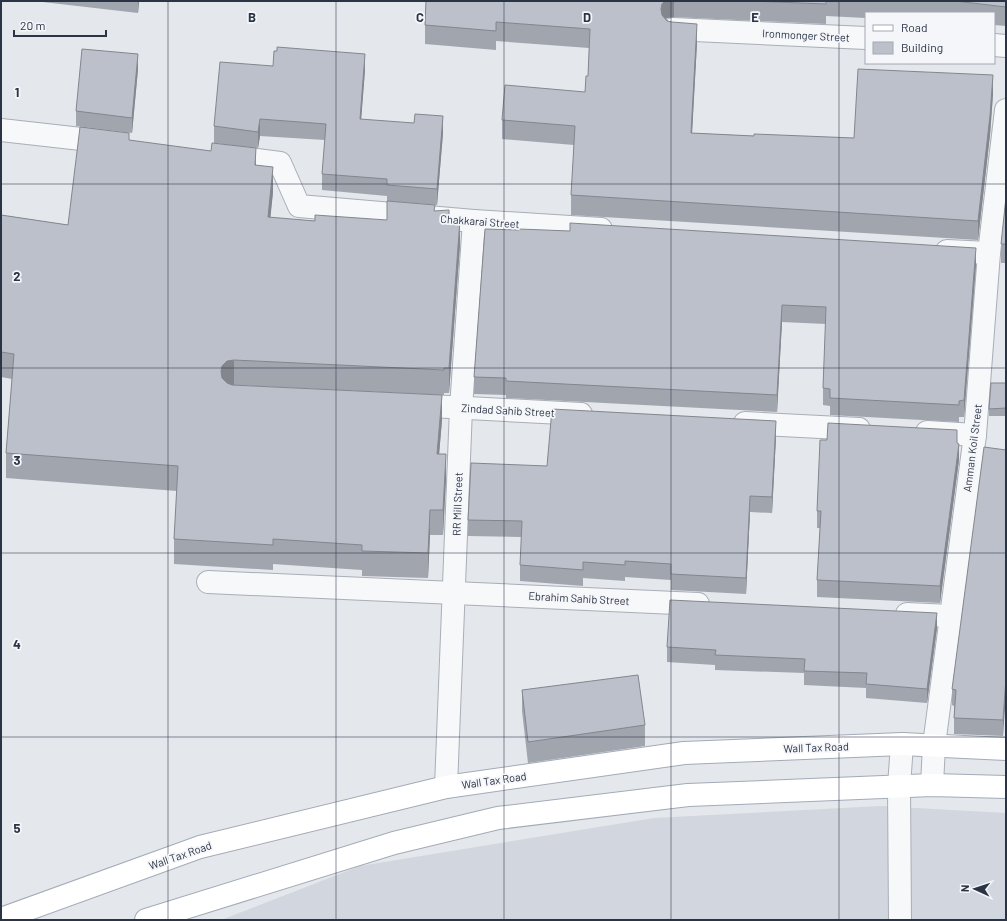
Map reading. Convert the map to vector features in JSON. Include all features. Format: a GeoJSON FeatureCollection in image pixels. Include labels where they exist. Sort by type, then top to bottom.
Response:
{"type":"FeatureCollection","features":[{"type":"Feature","properties":{"kind":"main road","name":"Wall Tax Road"},"geometry":{"type":"LineString","coordinates":[[1,919],[200,847],[446,787],[684,753],[902,744],[1006,749]]}},
{"type":"Feature","properties":{"kind":"main road"},"geometry":{"type":"LineString","coordinates":[[146,920],[394,843],[498,818],[688,795],[932,785],[1006,787]]}},
{"type":"Feature","properties":{"kind":"street","name":"Ironmonger Street"},"geometry":{"type":"LineString","coordinates":[[673,29],[865,38]]}},
{"type":"Feature","properties":{"kind":"street"},"geometry":{"type":"LineString","coordinates":[[995,45],[1006,46]]}},
{"type":"Feature","properties":{"kind":"street","name":"Amman Koil Street"},"geometry":{"type":"LineString","coordinates":[[932,785],[934,745],[975,435],[989,253],[1006,110]]}},
{"type":"Feature","properties":{"kind":"street"},"geometry":{"type":"LineString","coordinates":[[1,130],[125,144]]}},
{"type":"Feature","properties":{"kind":"street","name":"Chakkarai Street"},"geometry":{"type":"LineString","coordinates":[[211,154],[280,163],[298,206],[474,221],[617,230]]}},
{"type":"Feature","properties":{"kind":"street","name":"RR Mill Street"},"geometry":{"type":"LineString","coordinates":[[446,787],[460,408],[474,221]]}},
{"type":"Feature","properties":{"kind":"street"},"geometry":{"type":"LineString","coordinates":[[926,249],[989,253]]}},
{"type":"Feature","properties":{"kind":"street","name":"Zindad Sahib Street"},"geometry":{"type":"LineString","coordinates":[[390,404],[603,415]]}},
{"type":"Feature","properties":{"kind":"street"},"geometry":{"type":"LineString","coordinates":[[722,421],[880,430]]}},
{"type":"Feature","properties":{"kind":"street"},"geometry":{"type":"LineString","coordinates":[[904,431],[975,435]]}},
{"type":"Feature","properties":{"kind":"street","name":"Ebrahim Sahib Street"},"geometry":{"type":"LineString","coordinates":[[208,582],[714,605]]}},
{"type":"Feature","properties":{"kind":"street"},"geometry":{"type":"LineString","coordinates":[[887,613],[950,616]]}},
{"type":"Feature","properties":{"kind":"street"},"geometry":{"type":"LineString","coordinates":[[900,920],[899,786],[902,744]]}},
{"type":"Feature","properties":{"kind":"shaded area"},"geometry":{"type":"Polygon","coordinates":[[[880,806],[1006,813],[1006,920],[221,920],[360,866],[654,818],[880,806]]]}},
{"type":"Feature","properties":{"kind":"building"},"geometry":{"type":"Polygon","coordinates":[[[426,1],[665,1],[662,4],[661,9],[662,15],[667,21],[697,24],[691,133],[854,138],[858,69],[993,75],[990,116],[978,221],[571,195],[575,126],[502,120],[505,85],[585,92],[586,76],[588,76],[590,29],[496,22],[496,31],[425,25],[426,1]]]}},
{"type":"Feature","properties":{"kind":"building"},"geometry":{"type":"Polygon","coordinates":[[[751,1],[826,1],[826,4],[751,1]]]}},
{"type":"Feature","properties":{"kind":"building"},"geometry":{"type":"Polygon","coordinates":[[[955,1],[1006,1],[1006,7],[955,1]]]}},
{"type":"Feature","properties":{"kind":"building"},"geometry":{"type":"Polygon","coordinates":[[[277,47],[365,54],[360,119],[414,123],[415,114],[443,116],[437,189],[387,185],[387,179],[322,174],[326,124],[260,119],[258,132],[214,126],[220,62],[273,66],[274,51],[277,51],[277,47]]]}},
{"type":"Feature","properties":{"kind":"building"},"geometry":{"type":"Polygon","coordinates":[[[82,49],[138,54],[132,118],[76,111],[82,49]]]}},
{"type":"Feature","properties":{"kind":"building"},"geometry":{"type":"Polygon","coordinates":[[[80,127],[129,133],[129,140],[211,151],[212,143],[256,148],[255,165],[273,167],[268,217],[315,221],[315,215],[387,220],[387,201],[435,205],[434,211],[449,210],[449,220],[460,220],[449,368],[444,368],[444,370],[234,360],[227,361],[222,366],[221,371],[222,378],[227,383],[232,385],[442,395],[437,454],[446,454],[443,510],[430,510],[428,553],[362,551],[362,545],[273,539],[273,545],[174,539],[178,466],[6,453],[14,354],[1,352],[1,215],[68,225],[80,127]]]}},
{"type":"Feature","properties":{"kind":"building"},"geometry":{"type":"Polygon","coordinates":[[[1006,197],[1006,244],[1001,244],[1006,197]]]}},
{"type":"Feature","properties":{"kind":"building"},"geometry":{"type":"Polygon","coordinates":[[[570,223],[976,248],[964,400],[959,401],[959,405],[830,398],[830,389],[823,388],[826,307],[782,305],[777,395],[506,381],[506,378],[474,377],[485,229],[570,231],[570,223]]]}},
{"type":"Feature","properties":{"kind":"building"},"geometry":{"type":"Polygon","coordinates":[[[991,383],[1006,383],[1006,408],[989,409],[991,383]]]}},
{"type":"Feature","properties":{"kind":"building"},"geometry":{"type":"Polygon","coordinates":[[[552,409],[776,421],[772,497],[750,496],[746,578],[671,574],[671,564],[625,561],[625,565],[583,562],[583,570],[520,565],[522,521],[468,520],[471,463],[547,466],[552,409]]]}},
{"type":"Feature","properties":{"kind":"building"},"geometry":{"type":"Polygon","coordinates":[[[828,423],[957,430],[957,443],[959,444],[940,586],[817,580],[821,511],[817,511],[820,440],[827,440],[828,423]]]}},
{"type":"Feature","properties":{"kind":"building"},"geometry":{"type":"Polygon","coordinates":[[[984,447],[1006,450],[1006,678],[1003,720],[954,718],[956,690],[952,689],[984,447]]]}},
{"type":"Feature","properties":{"kind":"building"},"geometry":{"type":"Polygon","coordinates":[[[670,600],[937,613],[927,689],[866,684],[867,673],[804,671],[805,659],[715,655],[716,650],[667,647],[670,600]]]}},
{"type":"Feature","properties":{"kind":"building"},"geometry":{"type":"Polygon","coordinates":[[[638,675],[645,725],[528,742],[522,690],[638,675]]]}}]}
